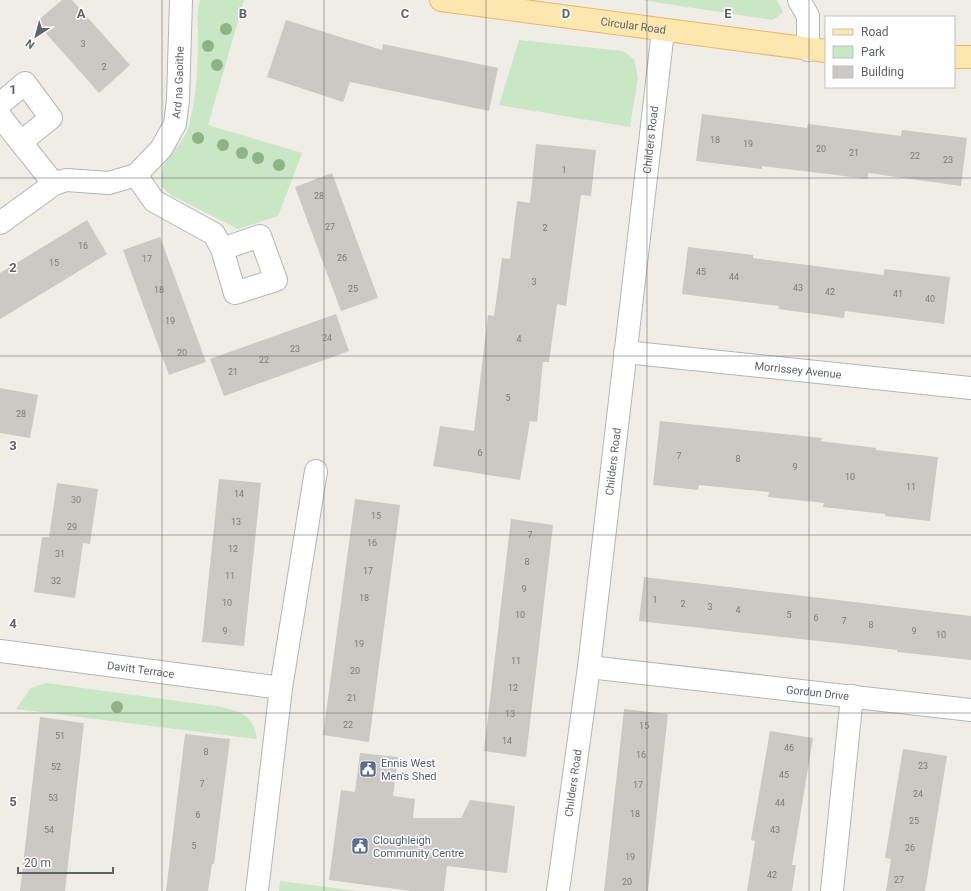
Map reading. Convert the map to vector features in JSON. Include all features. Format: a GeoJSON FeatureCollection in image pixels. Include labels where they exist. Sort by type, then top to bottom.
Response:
{"type":"FeatureCollection","features":[{"type":"Feature","properties":{"kind":"main road","name":"Circular Road"},"geometry":{"type":"LineString","coordinates":[[441,0],[817,51]]}},
{"type":"Feature","properties":{"kind":"main road"},"geometry":{"type":"LineString","coordinates":[[955,57],[971,57]]}},
{"type":"Feature","properties":{"kind":"street","name":"Ard na Gaoithe"},"geometry":{"type":"LineString","coordinates":[[136,175],[160,149],[175,124],[178,100],[181,0]]}},
{"type":"Feature","properties":{"kind":"street"},"geometry":{"type":"LineString","coordinates":[[799,0],[808,16],[817,51]]}},
{"type":"Feature","properties":{"kind":"street","name":"Childers Road"},"geometry":{"type":"LineString","coordinates":[[558,891],[588,667],[663,31]]}},
{"type":"Feature","properties":{"kind":"street"},"geometry":{"type":"LineString","coordinates":[[0,104],[25,83],[51,118],[21,142]]}},
{"type":"Feature","properties":{"kind":"street"},"geometry":{"type":"LineString","coordinates":[[0,116],[54,184]]}},
{"type":"Feature","properties":{"kind":"street"},"geometry":{"type":"LineString","coordinates":[[0,223],[54,184],[66,180],[109,183],[136,175],[154,201],[214,234],[222,249]]}},
{"type":"Feature","properties":{"kind":"street","name":"Morrissey Avenue"},"geometry":{"type":"LineString","coordinates":[[625,352],[971,388]]}},
{"type":"Feature","properties":{"kind":"street"},"geometry":{"type":"LineString","coordinates":[[257,891],[281,688],[316,471]]}},
{"type":"Feature","properties":{"kind":"street","name":"Davitt Terrace"},"geometry":{"type":"LineString","coordinates":[[0,651],[281,688]]}},
{"type":"Feature","properties":{"kind":"street","name":"Gordun Drive"},"geometry":{"type":"LineString","coordinates":[[588,667],[852,696],[832,891]]}},
{"type":"Feature","properties":{"kind":"street"},"geometry":{"type":"LineString","coordinates":[[852,696],[971,710]]}},
{"type":"Feature","properties":{"kind":"green space"},"geometry":{"type":"Polygon","coordinates":[[[200,0],[244,0],[208,125],[302,153],[278,216],[238,229],[171,195],[162,187],[163,167],[185,134],[192,114],[196,79],[198,12],[200,0]]]}},
{"type":"Feature","properties":{"kind":"green space"},"geometry":{"type":"Polygon","coordinates":[[[641,0],[777,0],[783,12],[773,20],[641,0]]]}},
{"type":"Feature","properties":{"kind":"green space"},"geometry":{"type":"Polygon","coordinates":[[[519,40],[623,51],[634,59],[638,78],[630,127],[499,105],[519,40]]]}},
{"type":"Feature","properties":{"kind":"green space"},"geometry":{"type":"Polygon","coordinates":[[[46,683],[222,707],[246,716],[253,725],[257,739],[16,709],[31,688],[46,683]]]}},
{"type":"Feature","properties":{"kind":"green space"},"geometry":{"type":"Polygon","coordinates":[[[280,881],[358,891],[279,891],[280,881]]]}},
{"type":"Feature","properties":{"kind":"building"},"geometry":{"type":"Polygon","coordinates":[[[62,0],[72,0],[130,65],[99,93],[36,22],[62,0]]]}},
{"type":"Feature","properties":{"kind":"building"},"geometry":{"type":"Polygon","coordinates":[[[286,20],[382,50],[383,44],[498,68],[489,111],[350,82],[343,102],[267,77],[286,20]]]}},
{"type":"Feature","properties":{"kind":"building"},"geometry":{"type":"Polygon","coordinates":[[[702,114],[807,128],[808,124],[901,136],[902,130],[967,138],[961,186],[868,173],[868,179],[762,166],[762,169],[696,161],[702,114]]]}},
{"type":"Feature","properties":{"kind":"building"},"geometry":{"type":"Polygon","coordinates":[[[536,144],[596,150],[591,196],[581,195],[566,306],[557,304],[549,362],[543,362],[537,422],[530,421],[520,480],[433,466],[440,426],[474,431],[488,315],[494,316],[502,258],[510,259],[517,201],[530,203],[536,144]]]}},
{"type":"Feature","properties":{"kind":"building"},"geometry":{"type":"Polygon","coordinates":[[[332,173],[378,298],[341,311],[295,187],[332,173]]]}},
{"type":"Feature","properties":{"kind":"building"},"geometry":{"type":"Polygon","coordinates":[[[87,220],[107,254],[0,319],[0,273],[87,220]]]}},
{"type":"Feature","properties":{"kind":"building"},"geometry":{"type":"Polygon","coordinates":[[[160,237],[206,362],[169,375],[123,250],[160,237]]]}},
{"type":"Feature","properties":{"kind":"building"},"geometry":{"type":"Polygon","coordinates":[[[688,247],[753,255],[753,258],[884,275],[884,269],[950,277],[944,324],[845,311],[844,318],[778,309],[779,306],[682,294],[688,247]]]}},
{"type":"Feature","properties":{"kind":"building"},"geometry":{"type":"Polygon","coordinates":[[[336,314],[349,351],[224,396],[210,359],[336,314]]]}},
{"type":"Feature","properties":{"kind":"building"},"geometry":{"type":"Polygon","coordinates":[[[0,388],[38,395],[30,438],[0,433],[0,388]]]}},
{"type":"Feature","properties":{"kind":"building"},"geometry":{"type":"Polygon","coordinates":[[[660,421],[822,438],[821,441],[876,448],[876,450],[938,457],[930,521],[823,507],[824,503],[768,497],[769,492],[699,485],[698,490],[653,485],[660,421]]]}},
{"type":"Feature","properties":{"kind":"building"},"geometry":{"type":"Polygon","coordinates":[[[219,479],[261,483],[244,646],[202,642],[219,479]]]}},
{"type":"Feature","properties":{"kind":"building"},"geometry":{"type":"Polygon","coordinates":[[[57,483],[98,489],[90,544],[83,543],[75,598],[34,592],[42,537],[49,537],[57,483]]]}},
{"type":"Feature","properties":{"kind":"building"},"geometry":{"type":"Polygon","coordinates":[[[355,499],[400,505],[369,742],[323,735],[355,499]]]}},
{"type":"Feature","properties":{"kind":"building"},"geometry":{"type":"Polygon","coordinates":[[[511,519],[553,525],[526,757],[484,751],[511,519]]]}},
{"type":"Feature","properties":{"kind":"building"},"geometry":{"type":"Polygon","coordinates":[[[644,577],[971,616],[971,660],[897,652],[897,650],[855,645],[639,621],[644,577]]]}},
{"type":"Feature","properties":{"kind":"building"},"geometry":{"type":"Polygon","coordinates":[[[624,709],[668,714],[648,891],[604,891],[624,709]]]}},
{"type":"Feature","properties":{"kind":"building"},"geometry":{"type":"Polygon","coordinates":[[[40,717],[84,723],[65,891],[20,891],[40,717]]]}},
{"type":"Feature","properties":{"kind":"building"},"geometry":{"type":"Polygon","coordinates":[[[770,731],[813,738],[792,865],[796,865],[792,891],[747,891],[755,841],[751,840],[770,731]]]}},
{"type":"Feature","properties":{"kind":"building"},"geometry":{"type":"Polygon","coordinates":[[[185,734],[230,739],[214,864],[212,864],[208,891],[166,891],[185,734]]]}},
{"type":"Feature","properties":{"kind":"building"},"geometry":{"type":"Polygon","coordinates":[[[903,749],[947,756],[925,891],[886,891],[891,859],[885,858],[903,749]]]}},
{"type":"Feature","properties":{"kind":"building"},"geometry":{"type":"Polygon","coordinates":[[[360,753],[398,757],[393,796],[415,799],[413,818],[461,818],[470,800],[515,806],[507,873],[447,866],[444,891],[411,891],[329,880],[341,790],[355,792],[360,753]]]}},
{"type":"Feature","properties":{"kind":"place","name":"Ennis West Men's Shed"},"geometry":{"type":"Point","coordinates":[368,769]}},
{"type":"Feature","properties":{"kind":"place","name":"Cloughleigh Community Centre"},"geometry":{"type":"Point","coordinates":[360,846]}}]}
